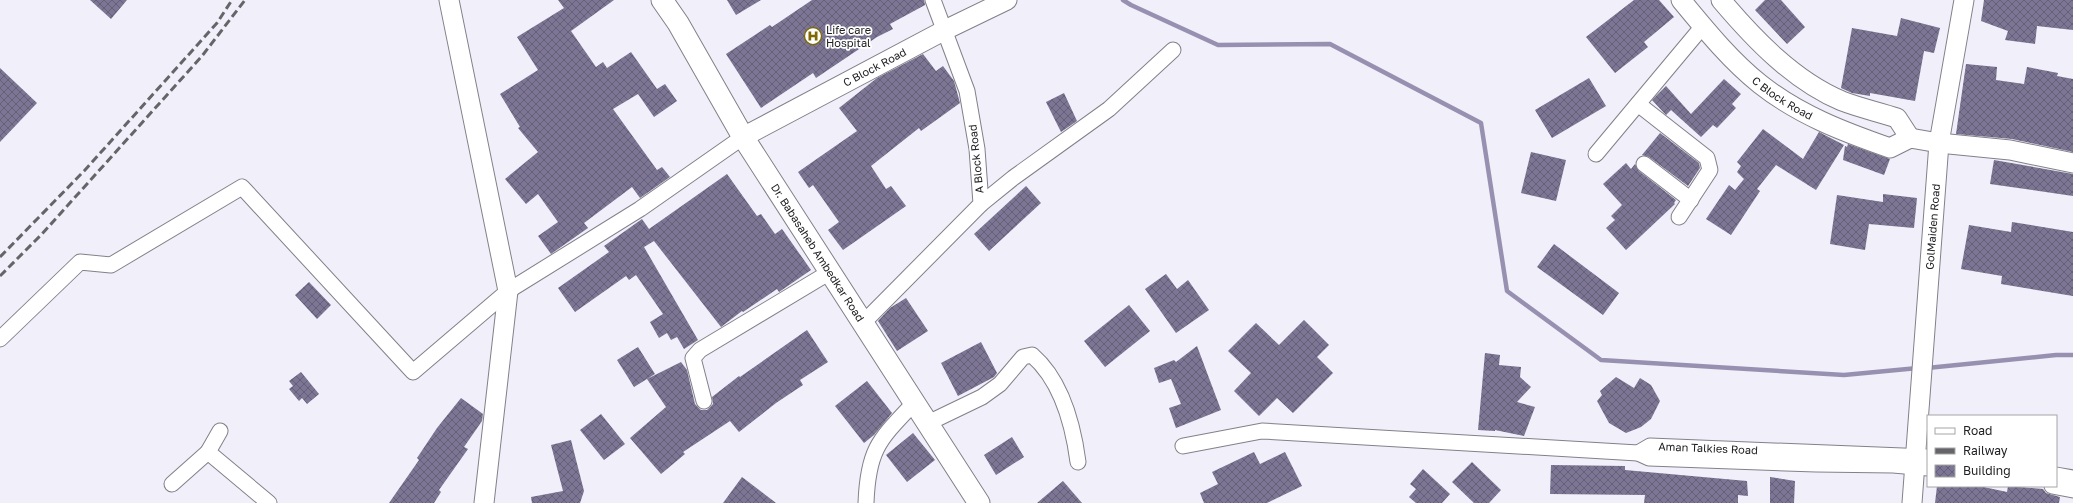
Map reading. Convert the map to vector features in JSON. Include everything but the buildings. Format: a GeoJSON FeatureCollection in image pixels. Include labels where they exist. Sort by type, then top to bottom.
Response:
{"type":"FeatureCollection","features":[{"type":"Feature","properties":{"kind":"main road","name":"Dr. Babasaheb Ambedkar Road"},"geometry":{"type":"LineString","coordinates":[[662,0],[933,421],[990,503]]}},
{"type":"Feature","properties":{"kind":"main road","name":"Dr. Babasaheb Ambedkar Road"},"geometry":{"type":"LineString","coordinates":[[674,0],[749,134],[830,272],[867,319],[914,403],[933,421],[979,503]]}},
{"type":"Feature","properties":{"kind":"street"},"geometry":{"type":"LineString","coordinates":[[448,0],[508,291],[484,503]]}},
{"type":"Feature","properties":{"kind":"street","name":"A Block Road"},"geometry":{"type":"LineString","coordinates":[[867,319],[981,204],[977,149],[967,91],[933,0]]}},
{"type":"Feature","properties":{"kind":"street","name":"C Block Road"},"geometry":{"type":"LineString","coordinates":[[749,134],[945,30],[1007,0]]}},
{"type":"Feature","properties":{"kind":"street"},"geometry":{"type":"LineString","coordinates":[[1721,0],[1779,61],[1820,90],[1836,98],[1898,118],[1910,138],[1939,143],[2010,150],[2073,163]]}},
{"type":"Feature","properties":{"kind":"street","name":"GolMaiden Road"},"geometry":{"type":"LineString","coordinates":[[1912,503],[1922,461],[1922,381],[1939,143],[1964,0]]}},
{"type":"Feature","properties":{"kind":"street","name":"C Block Road"},"geometry":{"type":"LineString","coordinates":[[1687,2],[1723,49],[1760,84],[1796,108],[1839,130],[1890,148],[1910,138]]}},
{"type":"Feature","properties":{"kind":"street"},"geometry":{"type":"LineString","coordinates":[[1596,154],[1638,104],[1707,30],[1733,14]]}},
{"type":"Feature","properties":{"kind":"street"},"geometry":{"type":"LineString","coordinates":[[981,204],[1013,178],[1109,109],[1173,50]]}},
{"type":"Feature","properties":{"kind":"street"},"geometry":{"type":"LineString","coordinates":[[1826,124],[1836,98]]}},
{"type":"Feature","properties":{"kind":"street"},"geometry":{"type":"LineString","coordinates":[[1638,104],[1707,158],[1710,170],[1679,217]]}},
{"type":"Feature","properties":{"kind":"street"},"geometry":{"type":"LineString","coordinates":[[0,339],[80,262],[111,265],[242,187],[413,372],[508,291],[640,208],[749,134]]}},
{"type":"Feature","properties":{"kind":"street"},"geometry":{"type":"LineString","coordinates":[[1644,164],[1691,200]]}},
{"type":"Feature","properties":{"kind":"street"},"geometry":{"type":"LineString","coordinates":[[704,401],[693,358],[700,350],[830,272]]}},
{"type":"Feature","properties":{"kind":"street"},"geometry":{"type":"LineString","coordinates":[[933,421],[982,397],[1000,384],[1023,357],[1032,355],[1042,363],[1065,404],[1074,431],[1078,462]]}},
{"type":"Feature","properties":{"kind":"street"},"geometry":{"type":"LineString","coordinates":[[866,503],[868,470],[874,452],[882,437],[914,403]]}},
{"type":"Feature","properties":{"kind":"street"},"geometry":{"type":"LineString","coordinates":[[172,484],[208,452],[220,431]]}},
{"type":"Feature","properties":{"kind":"street","name":"Aman Talkies Road"},"geometry":{"type":"LineString","coordinates":[[1183,446],[1262,431],[1638,453],[1650,446],[1851,459],[1922,461]]}},
{"type":"Feature","properties":{"kind":"street"},"geometry":{"type":"LineString","coordinates":[[208,452],[269,503]]}},
{"type":"Feature","properties":{"kind":"street"},"geometry":{"type":"LineString","coordinates":[[2057,475],[2073,478]]}},
{"type":"Feature","properties":{"kind":"street"},"geometry":{"type":"LineString","coordinates":[[2057,487],[2073,490]]}},
{"type":"Feature","properties":{"kind":"waterway"},"geometry":{"type":"LineString","coordinates":[[1123,0],[1218,45],[1330,44],[1481,123],[1507,291],[1601,360],[1844,375],[1918,368]]}},
{"type":"Feature","properties":{"kind":"waterway"},"geometry":{"type":"LineString","coordinates":[[1927,368],[2056,355],[2073,355]]}},
{"type":"Feature","properties":{"kind":"railway"},"geometry":{"type":"LineString","coordinates":[[0,257],[85,170],[217,23],[232,0]]}},
{"type":"Feature","properties":{"kind":"railway"},"geometry":{"type":"LineString","coordinates":[[0,276],[42,234],[202,56],[245,0]]}},
{"type":"Feature","properties":{"kind":"place","name":"Life care Hospital"},"geometry":{"type":"Point","coordinates":[813,36]}}]}
